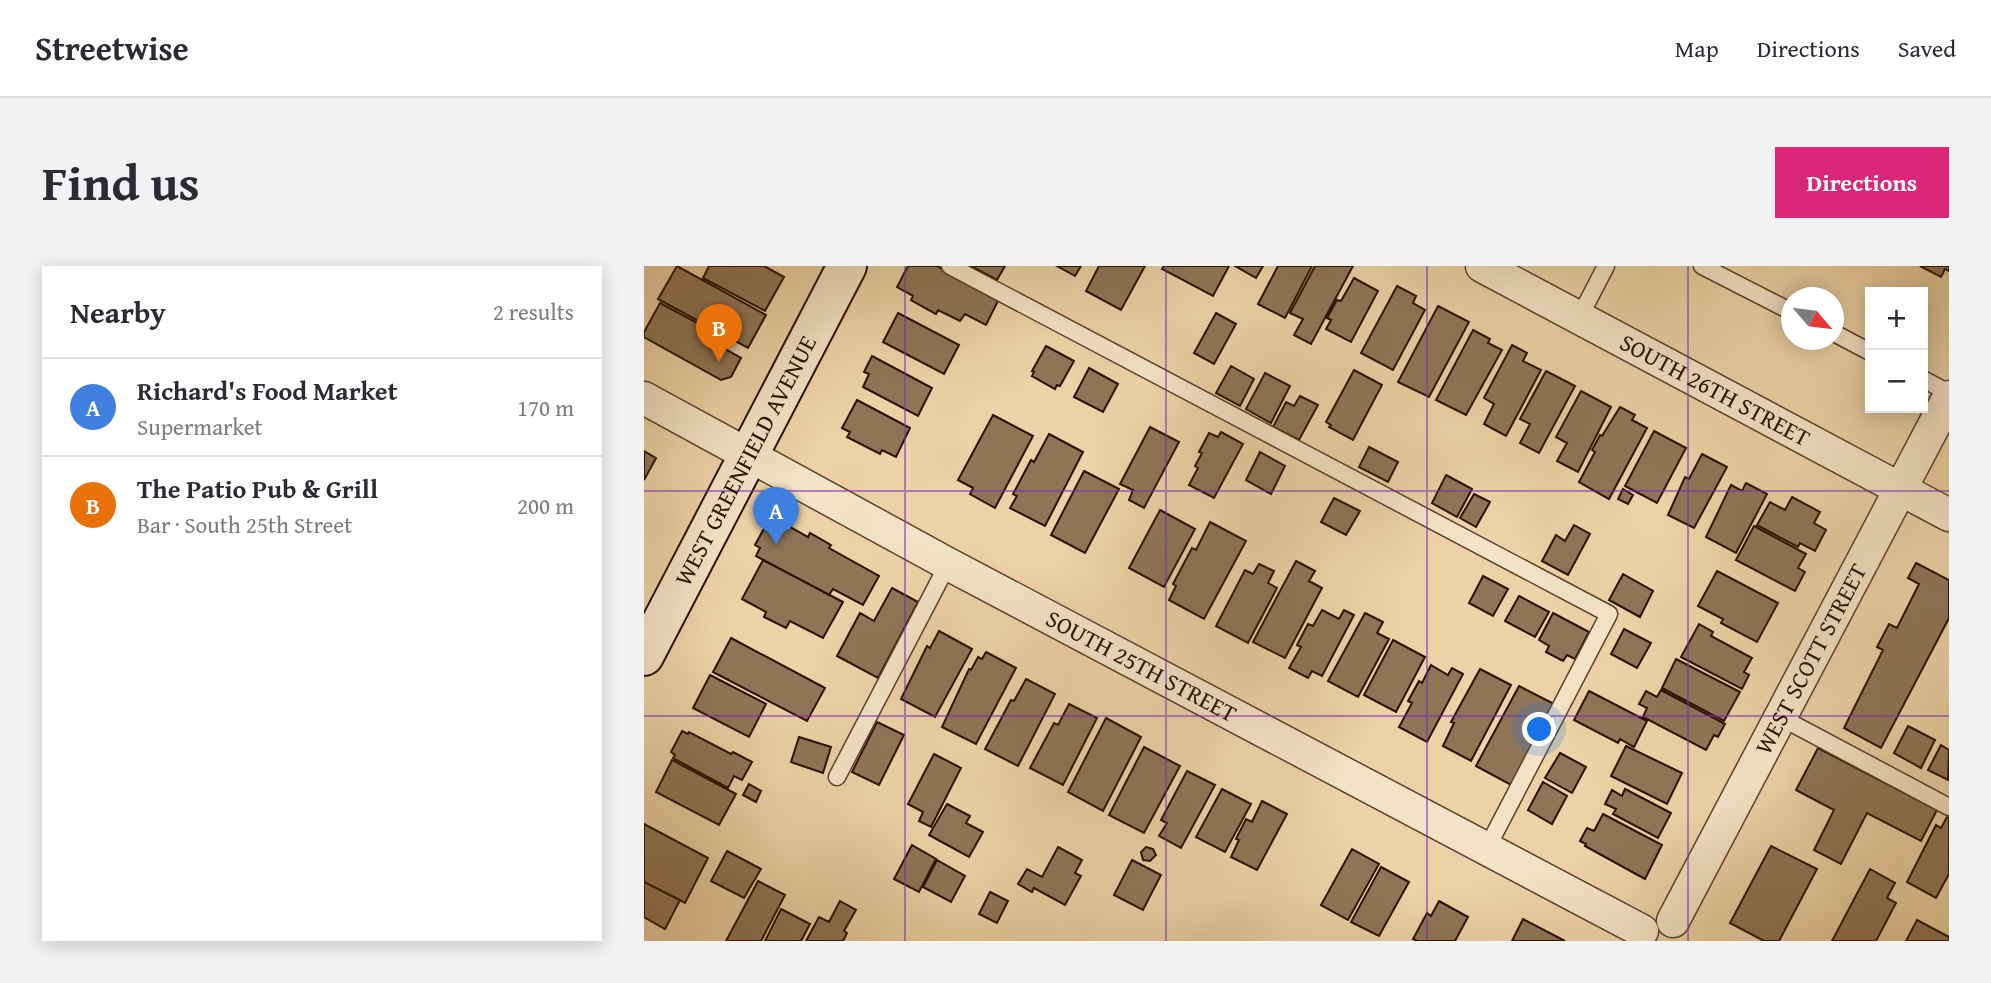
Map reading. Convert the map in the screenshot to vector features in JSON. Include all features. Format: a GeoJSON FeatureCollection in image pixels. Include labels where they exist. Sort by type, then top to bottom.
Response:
{"type":"FeatureCollection","features":[{"type":"Feature","properties":{"kind":"main road","name":"WEST GREENFIELD AVENUE"},"geometry":{"type":"LineString","coordinates":[[644,656],[847,266]]}},
{"type":"Feature","properties":{"kind":"street","name":"SOUTH 26TH STREET"},"geometry":{"type":"LineString","coordinates":[[1482,266],[1949,515]]}},
{"type":"Feature","properties":{"kind":"street","name":"WEST SCOTT STREET"},"geometry":{"type":"LineString","coordinates":[[1679,931],[1780,717],[1949,395]]}},
{"type":"Feature","properties":{"kind":"street","name":"SOUTH 25TH STREET"},"geometry":{"type":"LineString","coordinates":[[644,398],[948,564],[1487,848],[1641,936]]}},
{"type":"Feature","properties":{"kind":"street"},"geometry":{"type":"LineString","coordinates":[[1641,936],[1652,921],[1666,919],[1679,931]]}},
{"type":"Feature","properties":{"kind":"lane"},"geometry":{"type":"LineString","coordinates":[[950,266],[1609,614],[1487,848]]}},
{"type":"Feature","properties":{"kind":"lane"},"geometry":{"type":"LineString","coordinates":[[1579,318],[1606,266]]}},
{"type":"Feature","properties":{"kind":"lane"},"geometry":{"type":"LineString","coordinates":[[1702,266],[1781,307]]}},
{"type":"Feature","properties":{"kind":"lane"},"geometry":{"type":"LineString","coordinates":[[1844,339],[1866,350]]}},
{"type":"Feature","properties":{"kind":"lane"},"geometry":{"type":"LineString","coordinates":[[1928,382],[1949,395]]}},
{"type":"Feature","properties":{"kind":"lane"},"geometry":{"type":"LineString","coordinates":[[837,777],[948,564]]}},
{"type":"Feature","properties":{"kind":"lane"},"geometry":{"type":"LineString","coordinates":[[1780,717],[1949,807]]}},
{"type":"Feature","properties":{"kind":"building"},"geometry":{"type":"Polygon","coordinates":[[[677,266],[766,315],[748,348],[658,299],[677,266]]]}},
{"type":"Feature","properties":{"kind":"building"},"geometry":{"type":"Polygon","coordinates":[[[709,266],[764,266],[784,277],[765,311],[703,278],[709,266]]]}},
{"type":"Feature","properties":{"kind":"building"},"geometry":{"type":"Polygon","coordinates":[[[908,266],[937,266],[999,299],[986,325],[965,314],[960,321],[938,310],[936,314],[911,300],[913,296],[897,287],[908,266]]]}},
{"type":"Feature","properties":{"kind":"building"},"geometry":{"type":"Polygon","coordinates":[[[971,266],[1005,266],[997,280],[971,266]]]}},
{"type":"Feature","properties":{"kind":"building"},"geometry":{"type":"Polygon","coordinates":[[[1057,266],[1081,266],[1075,276],[1057,266]]]}},
{"type":"Feature","properties":{"kind":"building"},"geometry":{"type":"Polygon","coordinates":[[[1099,266],[1145,266],[1121,310],[1086,291],[1099,266]]]}},
{"type":"Feature","properties":{"kind":"building"},"geometry":{"type":"Polygon","coordinates":[[[1164,266],[1229,266],[1213,296],[1162,269],[1164,266]]]}},
{"type":"Feature","properties":{"kind":"building"},"geometry":{"type":"Polygon","coordinates":[[[1235,266],[1263,266],[1256,278],[1235,266]]]}},
{"type":"Feature","properties":{"kind":"building"},"geometry":{"type":"Polygon","coordinates":[[[1278,266],[1312,266],[1285,318],[1258,304],[1278,266]]]}},
{"type":"Feature","properties":{"kind":"building"},"geometry":{"type":"Polygon","coordinates":[[[1315,266],[1353,266],[1311,344],[1294,335],[1303,319],[1290,313],[1315,266]]]}},
{"type":"Feature","properties":{"kind":"building"},"geometry":{"type":"Polygon","coordinates":[[[1920,266],[1949,266],[1949,271],[1945,269],[1941,277],[1920,266]]]}},
{"type":"Feature","properties":{"kind":"building"},"geometry":{"type":"Polygon","coordinates":[[[1354,278],[1378,291],[1351,342],[1326,329],[1331,320],[1327,318],[1354,278]]]}},
{"type":"Feature","properties":{"kind":"building"},"geometry":{"type":"Polygon","coordinates":[[[1397,286],[1416,296],[1413,303],[1425,310],[1393,370],[1361,353],[1397,286]]]}},
{"type":"Feature","properties":{"kind":"building"},"geometry":{"type":"Polygon","coordinates":[[[660,303],[714,332],[709,340],[741,358],[731,377],[721,380],[644,337],[644,332],[660,303]]]}},
{"type":"Feature","properties":{"kind":"building"},"geometry":{"type":"Polygon","coordinates":[[[1438,306],[1469,322],[1429,397],[1398,382],[1438,306]]]}},
{"type":"Feature","properties":{"kind":"building"},"geometry":{"type":"Polygon","coordinates":[[[898,313],[959,345],[944,374],[883,342],[898,313]]]}},
{"type":"Feature","properties":{"kind":"building"},"geometry":{"type":"Polygon","coordinates":[[[1216,313],[1236,324],[1214,364],[1194,353],[1216,313]]]}},
{"type":"Feature","properties":{"kind":"building"},"geometry":{"type":"Polygon","coordinates":[[[1473,330],[1490,339],[1488,343],[1502,350],[1466,415],[1436,400],[1473,330]]]}},
{"type":"Feature","properties":{"kind":"building"},"geometry":{"type":"Polygon","coordinates":[[[1512,345],[1527,353],[1523,361],[1541,370],[1506,436],[1484,424],[1494,404],[1484,398],[1512,345]]]}},
{"type":"Feature","properties":{"kind":"building"},"geometry":{"type":"Polygon","coordinates":[[[1046,346],[1074,361],[1060,386],[1057,385],[1055,389],[1032,376],[1032,371],[1046,346]]]}},
{"type":"Feature","properties":{"kind":"building"},"geometry":{"type":"Polygon","coordinates":[[[872,356],[932,388],[918,416],[863,387],[869,374],[864,372],[872,356]]]}},
{"type":"Feature","properties":{"kind":"building"},"geometry":{"type":"Polygon","coordinates":[[[1231,366],[1254,379],[1240,406],[1216,393],[1231,366]]]}},
{"type":"Feature","properties":{"kind":"building"},"geometry":{"type":"Polygon","coordinates":[[[1089,368],[1118,384],[1103,412],[1074,397],[1089,368]]]}},
{"type":"Feature","properties":{"kind":"building"},"geometry":{"type":"Polygon","coordinates":[[[1354,370],[1382,385],[1353,440],[1329,427],[1331,425],[1326,422],[1354,370]]]}},
{"type":"Feature","properties":{"kind":"building"},"geometry":{"type":"Polygon","coordinates":[[[1546,371],[1575,386],[1539,453],[1520,443],[1530,424],[1520,419],[1546,371]]]}},
{"type":"Feature","properties":{"kind":"building"},"geometry":{"type":"Polygon","coordinates":[[[1265,373],[1290,386],[1271,423],[1246,409],[1265,373]]]}},
{"type":"Feature","properties":{"kind":"building"},"geometry":{"type":"Polygon","coordinates":[[[1581,391],[1611,407],[1578,472],[1557,461],[1567,443],[1556,437],[1581,391]]]}},
{"type":"Feature","properties":{"kind":"building"},"geometry":{"type":"Polygon","coordinates":[[[1300,396],[1318,405],[1299,440],[1273,427],[1286,402],[1294,406],[1300,396]]]}},
{"type":"Feature","properties":{"kind":"building"},"geometry":{"type":"Polygon","coordinates":[[[857,400],[910,428],[896,457],[882,450],[880,454],[847,437],[850,432],[842,428],[857,400]]]}},
{"type":"Feature","properties":{"kind":"building"},"geometry":{"type":"Polygon","coordinates":[[[1620,407],[1635,415],[1632,420],[1647,428],[1609,499],[1579,482],[1595,452],[1592,450],[1600,435],[1602,436],[1620,407]]]}},
{"type":"Feature","properties":{"kind":"building"},"geometry":{"type":"Polygon","coordinates":[[[993,415],[1033,436],[995,508],[970,494],[973,488],[958,480],[993,415]]]}},
{"type":"Feature","properties":{"kind":"building"},"geometry":{"type":"Polygon","coordinates":[[[1150,427],[1179,442],[1144,508],[1129,500],[1133,490],[1120,484],[1150,427]]]}},
{"type":"Feature","properties":{"kind":"building"},"geometry":{"type":"Polygon","coordinates":[[[1654,431],[1686,448],[1657,503],[1625,486],[1654,431]]]}},
{"type":"Feature","properties":{"kind":"building"},"geometry":{"type":"Polygon","coordinates":[[[1221,432],[1243,444],[1214,498],[1189,485],[1198,468],[1195,466],[1202,453],[1199,452],[1209,433],[1218,437],[1221,432]]]}},
{"type":"Feature","properties":{"kind":"building"},"geometry":{"type":"Polygon","coordinates":[[[1049,434],[1083,452],[1045,526],[1010,508],[1017,496],[1013,494],[1049,434]]]}},
{"type":"Feature","properties":{"kind":"building"},"geometry":{"type":"Polygon","coordinates":[[[1369,447],[1398,462],[1388,482],[1359,467],[1369,447]]]}},
{"type":"Feature","properties":{"kind":"building"},"geometry":{"type":"Polygon","coordinates":[[[644,451],[656,458],[644,480],[644,451]]]}},
{"type":"Feature","properties":{"kind":"building"},"geometry":{"type":"Polygon","coordinates":[[[1260,452],[1285,466],[1271,494],[1246,480],[1260,452]]]}},
{"type":"Feature","properties":{"kind":"building"},"geometry":{"type":"Polygon","coordinates":[[[1702,454],[1727,467],[1694,528],[1668,515],[1685,477],[1689,479],[1702,454]]]}},
{"type":"Feature","properties":{"kind":"building"},"geometry":{"type":"Polygon","coordinates":[[[1084,471],[1119,489],[1085,553],[1051,535],[1084,471]]]}},
{"type":"Feature","properties":{"kind":"building"},"geometry":{"type":"Polygon","coordinates":[[[1446,475],[1472,489],[1457,517],[1432,503],[1446,475]]]}},
{"type":"Feature","properties":{"kind":"building"},"geometry":{"type":"Polygon","coordinates":[[[1746,483],[1767,494],[1736,553],[1706,537],[1731,485],[1742,491],[1746,483]]]}},
{"type":"Feature","properties":{"kind":"building"},"geometry":{"type":"Polygon","coordinates":[[[1623,489],[1633,495],[1628,504],[1618,499],[1623,489]]]}},
{"type":"Feature","properties":{"kind":"building"},"geometry":{"type":"Polygon","coordinates":[[[1474,494],[1490,502],[1476,527],[1460,518],[1474,494]]]}},
{"type":"Feature","properties":{"kind":"building"},"geometry":{"type":"Polygon","coordinates":[[[1792,497],[1820,512],[1814,523],[1826,530],[1815,551],[1800,543],[1798,547],[1757,525],[1770,502],[1785,510],[1792,497]]]}},
{"type":"Feature","properties":{"kind":"building"},"geometry":{"type":"Polygon","coordinates":[[[1334,498],[1360,511],[1346,535],[1321,522],[1334,498]]]}},
{"type":"Feature","properties":{"kind":"building"},"geometry":{"type":"Polygon","coordinates":[[[1160,510],[1195,529],[1164,587],[1129,568],[1160,510]]]}},
{"type":"Feature","properties":{"kind":"building"},"geometry":{"type":"Polygon","coordinates":[[[771,516],[808,537],[810,533],[831,545],[829,548],[879,576],[863,605],[833,589],[829,595],[756,556],[760,548],[755,545],[771,516]]]}},
{"type":"Feature","properties":{"kind":"building"},"geometry":{"type":"Polygon","coordinates":[[[1210,522],[1246,541],[1204,619],[1169,600],[1176,586],[1173,584],[1192,548],[1196,550],[1210,522]]]}},
{"type":"Feature","properties":{"kind":"building"},"geometry":{"type":"Polygon","coordinates":[[[1574,525],[1590,534],[1568,575],[1542,561],[1556,535],[1565,541],[1574,525]]]}},
{"type":"Feature","properties":{"kind":"building"},"geometry":{"type":"Polygon","coordinates":[[[1754,526],[1806,554],[1798,568],[1805,572],[1795,591],[1736,560],[1754,526]]]}},
{"type":"Feature","properties":{"kind":"building"},"geometry":{"type":"Polygon","coordinates":[[[763,560],[843,602],[823,638],[790,621],[786,628],[764,617],[766,612],[742,599],[763,560]]]}},
{"type":"Feature","properties":{"kind":"building"},"geometry":{"type":"Polygon","coordinates":[[[1296,561],[1315,571],[1309,581],[1322,588],[1285,658],[1253,642],[1296,561]]]}},
{"type":"Feature","properties":{"kind":"building"},"geometry":{"type":"Polygon","coordinates":[[[1916,563],[1949,580],[1949,618],[1881,748],[1844,728],[1883,650],[1877,647],[1889,624],[1897,628],[1919,584],[1908,578],[1916,563]]]}},
{"type":"Feature","properties":{"kind":"building"},"geometry":{"type":"Polygon","coordinates":[[[1259,564],[1274,571],[1268,583],[1277,588],[1248,643],[1216,626],[1245,570],[1253,574],[1259,564]]]}},
{"type":"Feature","properties":{"kind":"building"},"geometry":{"type":"Polygon","coordinates":[[[1717,571],[1778,603],[1757,642],[1721,623],[1723,619],[1698,606],[1717,571]]]}},
{"type":"Feature","properties":{"kind":"building"},"geometry":{"type":"Polygon","coordinates":[[[1623,574],[1653,591],[1640,617],[1609,600],[1623,574]]]}},
{"type":"Feature","properties":{"kind":"building"},"geometry":{"type":"Polygon","coordinates":[[[1483,576],[1508,589],[1493,616],[1469,603],[1483,576]]]}},
{"type":"Feature","properties":{"kind":"building"},"geometry":{"type":"Polygon","coordinates":[[[892,588],[918,602],[878,678],[837,656],[860,613],[874,621],[892,588]]]}},
{"type":"Feature","properties":{"kind":"building"},"geometry":{"type":"Polygon","coordinates":[[[1519,596],[1549,612],[1535,637],[1505,621],[1519,596]]]}},
{"type":"Feature","properties":{"kind":"building"},"geometry":{"type":"Polygon","coordinates":[[[1322,610],[1339,619],[1344,610],[1354,615],[1322,676],[1312,671],[1308,678],[1289,668],[1301,647],[1297,645],[1308,624],[1313,626],[1322,610]]]}},
{"type":"Feature","properties":{"kind":"building"},"geometry":{"type":"Polygon","coordinates":[[[1365,613],[1383,622],[1377,633],[1389,639],[1358,697],[1328,681],[1365,613]]]}},
{"type":"Feature","properties":{"kind":"building"},"geometry":{"type":"Polygon","coordinates":[[[1553,613],[1589,632],[1575,659],[1567,655],[1563,661],[1546,652],[1549,646],[1539,640],[1553,613]]]}},
{"type":"Feature","properties":{"kind":"building"},"geometry":{"type":"Polygon","coordinates":[[[1699,624],[1713,632],[1711,636],[1752,658],[1744,672],[1749,675],[1742,689],[1681,657],[1699,624]]]}},
{"type":"Feature","properties":{"kind":"building"},"geometry":{"type":"Polygon","coordinates":[[[1624,629],[1651,643],[1637,668],[1611,654],[1624,629]]]}},
{"type":"Feature","properties":{"kind":"building"},"geometry":{"type":"Polygon","coordinates":[[[939,631],[972,649],[935,717],[901,699],[927,646],[930,648],[939,631]]]}},
{"type":"Feature","properties":{"kind":"building"},"geometry":{"type":"Polygon","coordinates":[[[731,638],[825,688],[807,721],[713,672],[731,638]]]}},
{"type":"Feature","properties":{"kind":"building"},"geometry":{"type":"Polygon","coordinates":[[[1393,640],[1425,657],[1396,712],[1364,695],[1393,640]]]}},
{"type":"Feature","properties":{"kind":"building"},"geometry":{"type":"Polygon","coordinates":[[[986,652],[1016,668],[976,744],[942,727],[969,669],[971,670],[978,657],[982,659],[986,652]]]}},
{"type":"Feature","properties":{"kind":"building"},"geometry":{"type":"Polygon","coordinates":[[[1676,659],[1740,692],[1724,721],[1662,688],[1676,659]]]}},
{"type":"Feature","properties":{"kind":"building"},"geometry":{"type":"Polygon","coordinates":[[[1431,665],[1448,675],[1452,668],[1463,674],[1427,742],[1399,727],[1412,703],[1408,701],[1419,681],[1422,683],[1431,665]]]}},
{"type":"Feature","properties":{"kind":"building"},"geometry":{"type":"Polygon","coordinates":[[[1480,669],[1511,685],[1471,761],[1443,746],[1454,723],[1451,722],[1480,669]]]}},
{"type":"Feature","properties":{"kind":"building"},"geometry":{"type":"Polygon","coordinates":[[[710,675],[766,704],[749,737],[693,708],[710,675]]]}},
{"type":"Feature","properties":{"kind":"building"},"geometry":{"type":"Polygon","coordinates":[[[1026,679],[1055,694],[1018,766],[985,749],[1011,700],[1014,701],[1026,679]]]}},
{"type":"Feature","properties":{"kind":"building"},"geometry":{"type":"Polygon","coordinates":[[[1519,686],[1554,704],[1511,785],[1476,766],[1519,686]]]}},
{"type":"Feature","properties":{"kind":"building"},"geometry":{"type":"Polygon","coordinates":[[[1661,690],[1725,724],[1718,737],[1714,735],[1706,750],[1643,717],[1647,708],[1639,704],[1646,691],[1657,697],[1661,690]]]}},
{"type":"Feature","properties":{"kind":"building"},"geometry":{"type":"Polygon","coordinates":[[[1589,691],[1647,721],[1634,747],[1620,739],[1618,743],[1574,720],[1589,691]]]}},
{"type":"Feature","properties":{"kind":"building"},"geometry":{"type":"Polygon","coordinates":[[[1069,704],[1097,718],[1063,785],[1030,768],[1054,723],[1058,725],[1069,704]]]}},
{"type":"Feature","properties":{"kind":"building"},"geometry":{"type":"Polygon","coordinates":[[[1106,718],[1141,737],[1103,811],[1068,792],[1106,718]]]}},
{"type":"Feature","properties":{"kind":"building"},"geometry":{"type":"Polygon","coordinates":[[[877,722],[904,735],[879,785],[852,772],[877,722]]]}},
{"type":"Feature","properties":{"kind":"building"},"geometry":{"type":"Polygon","coordinates":[[[1908,726],[1935,740],[1921,768],[1894,753],[1908,726]]]}},
{"type":"Feature","properties":{"kind":"building"},"geometry":{"type":"Polygon","coordinates":[[[682,731],[752,762],[742,780],[734,776],[728,788],[673,758],[675,755],[671,752],[682,731]]]}},
{"type":"Feature","properties":{"kind":"building"},"geometry":{"type":"Polygon","coordinates":[[[799,737],[831,747],[823,773],[791,762],[799,737]]]}},
{"type":"Feature","properties":{"kind":"building"},"geometry":{"type":"Polygon","coordinates":[[[1941,745],[1949,750],[1948,780],[1928,770],[1941,745]]]}},
{"type":"Feature","properties":{"kind":"building"},"geometry":{"type":"Polygon","coordinates":[[[1626,746],[1682,773],[1667,804],[1611,776],[1626,746]]]}},
{"type":"Feature","properties":{"kind":"building"},"geometry":{"type":"Polygon","coordinates":[[[1144,747],[1180,766],[1144,833],[1109,815],[1144,747]]]}},
{"type":"Feature","properties":{"kind":"building"},"geometry":{"type":"Polygon","coordinates":[[[1818,748],[1937,810],[1921,841],[1867,813],[1841,864],[1814,850],[1834,810],[1796,790],[1818,748]]]}},
{"type":"Feature","properties":{"kind":"building"},"geometry":{"type":"Polygon","coordinates":[[[1560,753],[1586,767],[1572,793],[1545,778],[1560,753]]]}},
{"type":"Feature","properties":{"kind":"building"},"geometry":{"type":"Polygon","coordinates":[[[934,754],[961,768],[931,827],[919,821],[923,812],[908,804],[934,754]]]}},
{"type":"Feature","properties":{"kind":"building"},"geometry":{"type":"Polygon","coordinates":[[[672,760],[736,794],[719,825],[656,792],[672,760]]]}},
{"type":"Feature","properties":{"kind":"building"},"geometry":{"type":"Polygon","coordinates":[[[1187,771],[1215,785],[1181,848],[1159,836],[1167,823],[1161,820],[1187,771]]]}},
{"type":"Feature","properties":{"kind":"building"},"geometry":{"type":"Polygon","coordinates":[[[1543,782],[1567,796],[1552,824],[1528,810],[1543,782]]]}},
{"type":"Feature","properties":{"kind":"building"},"geometry":{"type":"Polygon","coordinates":[[[749,784],[761,791],[756,802],[743,795],[749,784]]]}},
{"type":"Feature","properties":{"kind":"building"},"geometry":{"type":"Polygon","coordinates":[[[1222,789],[1251,804],[1225,852],[1196,837],[1222,789]]]}},
{"type":"Feature","properties":{"kind":"building"},"geometry":{"type":"Polygon","coordinates":[[[1625,789],[1671,813],[1658,838],[1613,814],[1616,809],[1605,804],[1612,790],[1622,796],[1625,789]]]}},
{"type":"Feature","properties":{"kind":"building"},"geometry":{"type":"Polygon","coordinates":[[[1262,801],[1287,814],[1257,870],[1231,857],[1246,819],[1252,822],[1262,801]]]}},
{"type":"Feature","properties":{"kind":"building"},"geometry":{"type":"Polygon","coordinates":[[[947,804],[970,816],[966,823],[983,832],[969,857],[929,835],[947,804]]]}},
{"type":"Feature","properties":{"kind":"building"},"geometry":{"type":"Polygon","coordinates":[[[1603,814],[1662,845],[1645,879],[1580,841],[1587,828],[1594,831],[1603,814]]]}},
{"type":"Feature","properties":{"kind":"building"},"geometry":{"type":"Polygon","coordinates":[[[1947,817],[1949,874],[1936,898],[1907,882],[1936,825],[1941,828],[1947,817]]]}},
{"type":"Feature","properties":{"kind":"building"},"geometry":{"type":"Polygon","coordinates":[[[644,824],[708,858],[685,903],[644,882],[644,824]]]}},
{"type":"Feature","properties":{"kind":"building"},"geometry":{"type":"Polygon","coordinates":[[[912,845],[936,859],[919,892],[894,879],[912,845]]]}},
{"type":"Feature","properties":{"kind":"building"},"geometry":{"type":"Polygon","coordinates":[[[1771,846],[1817,869],[1779,941],[1764,941],[1730,923],[1771,846]]]}},
{"type":"Feature","properties":{"kind":"building"},"geometry":{"type":"Polygon","coordinates":[[[1058,847],[1082,860],[1075,873],[1081,876],[1065,905],[1034,888],[1032,892],[1018,884],[1027,869],[1042,877],[1058,847]]]}},
{"type":"Feature","properties":{"kind":"building"},"geometry":{"type":"Polygon","coordinates":[[[1146,847],[1153,849],[1156,855],[1150,861],[1143,860],[1141,852],[1146,847]]]}},
{"type":"Feature","properties":{"kind":"building"},"geometry":{"type":"Polygon","coordinates":[[[1352,849],[1379,864],[1348,920],[1321,905],[1352,849]]]}},
{"type":"Feature","properties":{"kind":"building"},"geometry":{"type":"Polygon","coordinates":[[[727,851],[761,869],[744,898],[711,881],[727,851]]]}},
{"type":"Feature","properties":{"kind":"building"},"geometry":{"type":"Polygon","coordinates":[[[937,860],[965,876],[951,902],[923,887],[937,860]]]}},
{"type":"Feature","properties":{"kind":"building"},"geometry":{"type":"Polygon","coordinates":[[[1132,860],[1161,875],[1143,910],[1114,895],[1132,860]]]}},
{"type":"Feature","properties":{"kind":"building"},"geometry":{"type":"Polygon","coordinates":[[[1381,867],[1409,882],[1379,936],[1351,922],[1381,867]]]}},
{"type":"Feature","properties":{"kind":"building"},"geometry":{"type":"Polygon","coordinates":[[[1870,869],[1895,883],[1887,898],[1896,903],[1876,941],[1832,941],[1870,869]]]}},
{"type":"Feature","properties":{"kind":"building"},"geometry":{"type":"Polygon","coordinates":[[[758,881],[785,895],[761,941],[726,941],[758,881]]]}},
{"type":"Feature","properties":{"kind":"building"},"geometry":{"type":"Polygon","coordinates":[[[644,882],[680,900],[665,929],[644,917],[644,882]]]}},
{"type":"Feature","properties":{"kind":"building"},"geometry":{"type":"Polygon","coordinates":[[[990,892],[1008,901],[997,923],[979,914],[990,892]]]}},
{"type":"Feature","properties":{"kind":"building"},"geometry":{"type":"Polygon","coordinates":[[[840,901],[856,910],[844,931],[847,933],[843,941],[806,941],[819,917],[829,922],[840,901]]]}},
{"type":"Feature","properties":{"kind":"building"},"geometry":{"type":"Polygon","coordinates":[[[1439,901],[1468,917],[1455,941],[1413,939],[1427,913],[1431,916],[1439,901]]]}},
{"type":"Feature","properties":{"kind":"building"},"geometry":{"type":"Polygon","coordinates":[[[781,909],[810,924],[801,941],[765,941],[781,909]]]}},
{"type":"Feature","properties":{"kind":"building"},"geometry":{"type":"Polygon","coordinates":[[[1523,919],[1565,941],[1512,941],[1523,919]]]}},
{"type":"Feature","properties":{"kind":"building"},"geometry":{"type":"Polygon","coordinates":[[[1917,920],[1949,937],[1949,941],[1906,941],[1917,920]]]}},
{"type":"Feature","properties":{"kind":"place","name":"The Patio Pub & Grill"},"geometry":{"type":"Point","coordinates":[719,362]}},
{"type":"Feature","properties":{"kind":"place","name":"Richard's Food Market"},"geometry":{"type":"Point","coordinates":[776,545]}}]}
